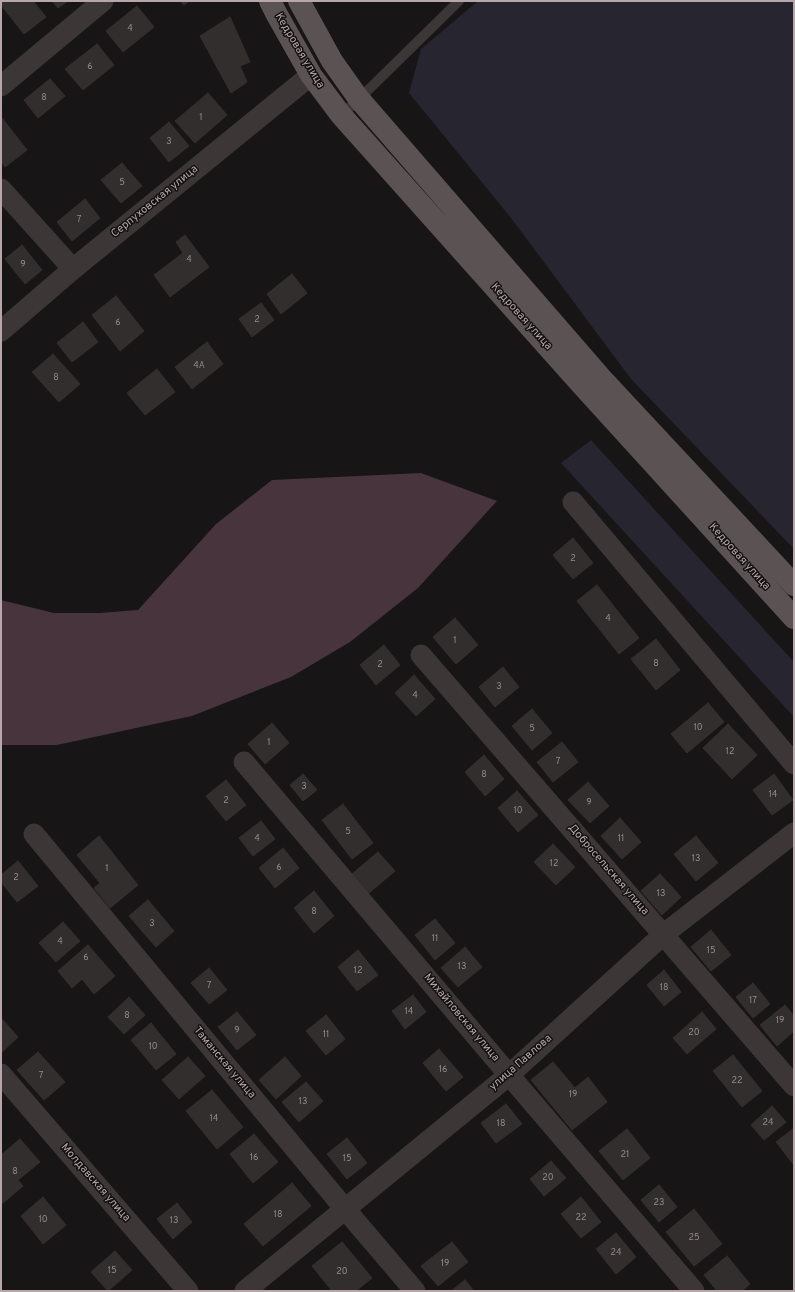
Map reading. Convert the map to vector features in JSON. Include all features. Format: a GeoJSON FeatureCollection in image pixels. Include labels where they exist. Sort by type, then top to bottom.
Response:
{"type":"FeatureCollection","features":[{"type":"Feature","properties":{"kind":"main road","name":"Кедровая улица"},"geometry":{"type":"LineString","coordinates":[[270,1],[311,75],[341,115],[581,384],[794,618]]}},
{"type":"Feature","properties":{"kind":"main road","name":"Кедровая улица"},"geometry":{"type":"LineString","coordinates":[[299,1],[332,61],[359,99],[600,378],[794,584]]}},
{"type":"Feature","properties":{"kind":"street"},"geometry":{"type":"LineString","coordinates":[[1,86],[103,1]]}},
{"type":"Feature","properties":{"kind":"street","name":"Серпуховская улица"},"geometry":{"type":"LineString","coordinates":[[1,332],[73,269],[311,75]]}},
{"type":"Feature","properties":{"kind":"street"},"geometry":{"type":"LineString","coordinates":[[1,189],[73,269]]}},
{"type":"Feature","properties":{"kind":"street"},"geometry":{"type":"LineString","coordinates":[[573,502],[794,764]]}},
{"type":"Feature","properties":{"kind":"street","name":"Добросельская улица"},"geometry":{"type":"LineString","coordinates":[[422,655],[794,1086]]}},
{"type":"Feature","properties":{"kind":"street","name":"Михайловская улица"},"geometry":{"type":"LineString","coordinates":[[244,762],[694,1291]]}},
{"type":"Feature","properties":{"kind":"street","name":"улица Павлова"},"geometry":{"type":"LineString","coordinates":[[246,1291],[509,1075],[664,934],[794,833]]}},
{"type":"Feature","properties":{"kind":"street","name":"Таманская улица"},"geometry":{"type":"LineString","coordinates":[[34,834],[345,1209],[415,1291]]}},
{"type":"Feature","properties":{"kind":"street","name":"Молдавская улица"},"geometry":{"type":"LineString","coordinates":[[1,1074],[188,1291]]}},
{"type":"Feature","properties":{"kind":"lane"},"geometry":{"type":"LineString","coordinates":[[341,115],[460,1]]}},
{"type":"Feature","properties":{"kind":"shaded area"},"geometry":{"type":"Polygon","coordinates":[[[478,1],[794,1],[794,549],[631,379],[511,218],[409,93],[421,49],[478,1]]]}},
{"type":"Feature","properties":{"kind":"shaded area"},"geometry":{"type":"Polygon","coordinates":[[[591,440],[794,662],[794,717],[561,463],[591,440]]]}},
{"type":"Feature","properties":{"kind":"shaded area"},"geometry":{"type":"Polygon","coordinates":[[[421,473],[497,501],[418,588],[350,642],[291,677],[192,716],[57,745],[1,745],[1,600],[54,613],[99,613],[138,610],[216,524],[272,480],[421,473]]]}},
{"type":"Feature","properties":{"kind":"building"},"geometry":{"type":"Polygon","coordinates":[[[1,1],[33,1],[46,17],[24,34],[1,5],[1,1]]]}},
{"type":"Feature","properties":{"kind":"building"},"geometry":{"type":"Polygon","coordinates":[[[52,1],[68,1],[58,8],[52,1]]]}},
{"type":"Feature","properties":{"kind":"building"},"geometry":{"type":"Polygon","coordinates":[[[180,1],[189,1],[184,5],[180,1]]]}},
{"type":"Feature","properties":{"kind":"building"},"geometry":{"type":"Polygon","coordinates":[[[137,6],[154,27],[123,52],[106,31],[137,6]]]}},
{"type":"Feature","properties":{"kind":"building"},"geometry":{"type":"Polygon","coordinates":[[[230,17],[250,62],[240,66],[247,82],[231,93],[200,36],[230,17]]]}},
{"type":"Feature","properties":{"kind":"building"},"geometry":{"type":"Polygon","coordinates":[[[97,44],[114,65],[83,90],[65,69],[97,44]]]}},
{"type":"Feature","properties":{"kind":"building"},"geometry":{"type":"Polygon","coordinates":[[[50,79],[65,96],[38,118],[24,100],[50,79]]]}},
{"type":"Feature","properties":{"kind":"building"},"geometry":{"type":"Polygon","coordinates":[[[208,93],[227,115],[195,143],[175,121],[208,93]]]}},
{"type":"Feature","properties":{"kind":"building"},"geometry":{"type":"Polygon","coordinates":[[[1,118],[27,150],[5,167],[1,161],[1,118]]]}},
{"type":"Feature","properties":{"kind":"building"},"geometry":{"type":"Polygon","coordinates":[[[169,122],[189,146],[169,162],[150,138],[169,122]]]}},
{"type":"Feature","properties":{"kind":"building"},"geometry":{"type":"Polygon","coordinates":[[[122,163],[142,186],[121,203],[101,180],[122,163]]]}},
{"type":"Feature","properties":{"kind":"building"},"geometry":{"type":"Polygon","coordinates":[[[85,199],[100,218],[72,241],[57,222],[85,199]]]}},
{"type":"Feature","properties":{"kind":"building"},"geometry":{"type":"Polygon","coordinates":[[[185,235],[209,267],[170,297],[154,275],[183,253],[176,242],[185,235]]]}},
{"type":"Feature","properties":{"kind":"building"},"geometry":{"type":"Polygon","coordinates":[[[22,245],[42,270],[25,284],[5,259],[22,245]]]}},
{"type":"Feature","properties":{"kind":"building"},"geometry":{"type":"Polygon","coordinates":[[[292,274],[307,293],[281,314],[267,294],[292,274]]]}},
{"type":"Feature","properties":{"kind":"building"},"geometry":{"type":"Polygon","coordinates":[[[116,296],[144,331],[120,351],[92,315],[116,296]]]}},
{"type":"Feature","properties":{"kind":"building"},"geometry":{"type":"Polygon","coordinates":[[[261,303],[274,320],[252,337],[239,319],[261,303]]]}},
{"type":"Feature","properties":{"kind":"building"},"geometry":{"type":"Polygon","coordinates":[[[83,322],[98,342],[72,362],[57,343],[83,322]]]}},
{"type":"Feature","properties":{"kind":"building"},"geometry":{"type":"Polygon","coordinates":[[[207,342],[223,364],[192,389],[175,367],[207,342]]]}},
{"type":"Feature","properties":{"kind":"building"},"geometry":{"type":"Polygon","coordinates":[[[53,354],[80,384],[59,402],[32,372],[53,354]]]}},
{"type":"Feature","properties":{"kind":"building"},"geometry":{"type":"Polygon","coordinates":[[[157,369],[175,392],[145,415],[127,393],[157,369]]]}},
{"type":"Feature","properties":{"kind":"building"},"geometry":{"type":"Polygon","coordinates":[[[573,538],[593,563],[573,579],[553,555],[573,538]]]}},
{"type":"Feature","properties":{"kind":"building"},"geometry":{"type":"Polygon","coordinates":[[[597,585],[639,638],[619,654],[577,601],[597,585]]]}},
{"type":"Feature","properties":{"kind":"building"},"geometry":{"type":"Polygon","coordinates":[[[455,618],[478,645],[456,664],[433,637],[455,618]]]}},
{"type":"Feature","properties":{"kind":"building"},"geometry":{"type":"Polygon","coordinates":[[[656,639],[680,670],[656,690],[631,659],[656,639]]]}},
{"type":"Feature","properties":{"kind":"building"},"geometry":{"type":"Polygon","coordinates":[[[384,645],[400,665],[376,685],[360,665],[384,645]]]}},
{"type":"Feature","properties":{"kind":"building"},"geometry":{"type":"Polygon","coordinates":[[[503,667],[519,687],[495,707],[479,687],[503,667]]]}},
{"type":"Feature","properties":{"kind":"building"},"geometry":{"type":"Polygon","coordinates":[[[414,675],[435,699],[416,716],[395,693],[414,675]]]}},
{"type":"Feature","properties":{"kind":"building"},"geometry":{"type":"Polygon","coordinates":[[[708,703],[724,722],[687,753],[671,734],[708,703]]]}},
{"type":"Feature","properties":{"kind":"building"},"geometry":{"type":"Polygon","coordinates":[[[532,709],[552,733],[532,750],[512,726],[532,709]]]}},
{"type":"Feature","properties":{"kind":"building"},"geometry":{"type":"Polygon","coordinates":[[[272,723],[289,743],[265,764],[248,744],[272,723]]]}},
{"type":"Feature","properties":{"kind":"building"},"geometry":{"type":"Polygon","coordinates":[[[728,724],[757,755],[732,779],[703,748],[728,724]]]}},
{"type":"Feature","properties":{"kind":"building"},"geometry":{"type":"Polygon","coordinates":[[[562,742],[578,762],[553,782],[537,762],[562,742]]]}},
{"type":"Feature","properties":{"kind":"building"},"geometry":{"type":"Polygon","coordinates":[[[484,755],[504,779],[485,796],[465,772],[484,755]]]}},
{"type":"Feature","properties":{"kind":"building"},"geometry":{"type":"Polygon","coordinates":[[[303,774],[317,790],[303,801],[290,785],[303,774]]]}},
{"type":"Feature","properties":{"kind":"building"},"geometry":{"type":"Polygon","coordinates":[[[774,774],[793,800],[772,815],[753,790],[774,774]]]}},
{"type":"Feature","properties":{"kind":"building"},"geometry":{"type":"Polygon","coordinates":[[[226,780],[246,805],[226,821],[206,796],[226,780]]]}},
{"type":"Feature","properties":{"kind":"building"},"geometry":{"type":"Polygon","coordinates":[[[588,782],[609,806],[590,823],[568,800],[588,782]]]}},
{"type":"Feature","properties":{"kind":"building"},"geometry":{"type":"Polygon","coordinates":[[[517,791],[538,815],[518,832],[498,808],[517,791]]]}},
{"type":"Feature","properties":{"kind":"building"},"geometry":{"type":"Polygon","coordinates":[[[343,804],[373,843],[352,859],[322,820],[343,804]]]}},
{"type":"Feature","properties":{"kind":"building"},"geometry":{"type":"Polygon","coordinates":[[[620,818],[641,842],[622,859],[601,836],[620,818]]]}},
{"type":"Feature","properties":{"kind":"building"},"geometry":{"type":"Polygon","coordinates":[[[261,821],[275,839],[253,856],[239,838],[261,821]]]}},
{"type":"Feature","properties":{"kind":"building"},"geometry":{"type":"Polygon","coordinates":[[[99,836],[138,885],[110,908],[94,888],[100,883],[77,855],[99,836]]]}},
{"type":"Feature","properties":{"kind":"building"},"geometry":{"type":"Polygon","coordinates":[[[696,836],[718,863],[696,881],[674,854],[696,836]]]}},
{"type":"Feature","properties":{"kind":"building"},"geometry":{"type":"Polygon","coordinates":[[[553,844],[575,867],[556,885],[534,862],[553,844]]]}},
{"type":"Feature","properties":{"kind":"building"},"geometry":{"type":"Polygon","coordinates":[[[283,848],[299,868],[275,888],[259,868],[283,848]]]}},
{"type":"Feature","properties":{"kind":"building"},"geometry":{"type":"Polygon","coordinates":[[[378,852],[395,871],[369,893],[352,874],[378,852]]]}},
{"type":"Feature","properties":{"kind":"building"},"geometry":{"type":"Polygon","coordinates":[[[18,861],[38,886],[17,902],[1,882],[1,875],[18,861]]]}},
{"type":"Feature","properties":{"kind":"building"},"geometry":{"type":"Polygon","coordinates":[[[660,874],[681,897],[662,915],[641,891],[660,874]]]}},
{"type":"Feature","properties":{"kind":"building"},"geometry":{"type":"Polygon","coordinates":[[[314,891],[334,916],[314,933],[294,908],[314,891]]]}},
{"type":"Feature","properties":{"kind":"building"},"geometry":{"type":"Polygon","coordinates":[[[148,900],[174,931],[156,947],[129,916],[148,900]]]}},
{"type":"Feature","properties":{"kind":"building"},"geometry":{"type":"Polygon","coordinates":[[[435,919],[455,943],[435,960],[415,935],[435,919]]]}},
{"type":"Feature","properties":{"kind":"building"},"geometry":{"type":"Polygon","coordinates":[[[63,922],[80,941],[56,962],[39,943],[63,922]]]}},
{"type":"Feature","properties":{"kind":"building"},"geometry":{"type":"Polygon","coordinates":[[[711,930],[731,955],[711,971],[691,947],[711,930]]]}},
{"type":"Feature","properties":{"kind":"building"},"geometry":{"type":"Polygon","coordinates":[[[88,945],[115,976],[94,994],[82,979],[72,988],[58,971],[88,945]]]}},
{"type":"Feature","properties":{"kind":"building"},"geometry":{"type":"Polygon","coordinates":[[[465,947],[482,967],[458,987],[441,968],[465,947]]]}},
{"type":"Feature","properties":{"kind":"building"},"geometry":{"type":"Polygon","coordinates":[[[358,950],[378,975],[357,991],[338,967],[358,950]]]}},
{"type":"Feature","properties":{"kind":"building"},"geometry":{"type":"Polygon","coordinates":[[[209,968],[227,990],[209,1004],[191,983],[209,968]]]}},
{"type":"Feature","properties":{"kind":"building"},"geometry":{"type":"Polygon","coordinates":[[[664,970],[681,992],[664,1006],[647,985],[664,970]]]}},
{"type":"Feature","properties":{"kind":"building"},"geometry":{"type":"Polygon","coordinates":[[[753,983],[770,1004],[753,1018],[736,997],[753,983]]]}},
{"type":"Feature","properties":{"kind":"building"},"geometry":{"type":"Polygon","coordinates":[[[413,995],[426,1012],[405,1029],[392,1011],[413,995]]]}},
{"type":"Feature","properties":{"kind":"building"},"geometry":{"type":"Polygon","coordinates":[[[129,997],[145,1015],[124,1034],[108,1017],[129,997]]]}},
{"type":"Feature","properties":{"kind":"building"},"geometry":{"type":"Polygon","coordinates":[[[785,1005],[794,1016],[794,1031],[777,1046],[760,1025],[785,1005]]]}},
{"type":"Feature","properties":{"kind":"building"},"geometry":{"type":"Polygon","coordinates":[[[237,1012],[256,1035],[237,1050],[218,1027],[237,1012]]]}},
{"type":"Feature","properties":{"kind":"building"},"geometry":{"type":"Polygon","coordinates":[[[702,1012],[716,1029],[687,1054],[673,1038],[702,1012]]]}},
{"type":"Feature","properties":{"kind":"building"},"geometry":{"type":"Polygon","coordinates":[[[326,1015],[345,1039],[326,1055],[306,1031],[326,1015]]]}},
{"type":"Feature","properties":{"kind":"building"},"geometry":{"type":"Polygon","coordinates":[[[2,1019],[18,1037],[1,1053],[1,1021],[2,1019]]]}},
{"type":"Feature","properties":{"kind":"building"},"geometry":{"type":"Polygon","coordinates":[[[151,1023],[176,1054],[156,1070],[131,1040],[151,1023]]]}},
{"type":"Feature","properties":{"kind":"building"},"geometry":{"type":"Polygon","coordinates":[[[439,1049],[463,1077],[446,1091],[423,1063],[439,1049]]]}},
{"type":"Feature","properties":{"kind":"building"},"geometry":{"type":"Polygon","coordinates":[[[38,1052],[65,1082],[44,1100],[17,1070],[38,1052]]]}},
{"type":"Feature","properties":{"kind":"building"},"geometry":{"type":"Polygon","coordinates":[[[733,1055],[762,1091],[742,1107],[713,1071],[733,1055]]]}},
{"type":"Feature","properties":{"kind":"building"},"geometry":{"type":"Polygon","coordinates":[[[188,1057],[205,1076],[179,1099],[162,1080],[188,1057]]]}},
{"type":"Feature","properties":{"kind":"building"},"geometry":{"type":"Polygon","coordinates":[[[285,1057],[301,1076],[276,1099],[259,1080],[285,1057]]]}},
{"type":"Feature","properties":{"kind":"building"},"geometry":{"type":"Polygon","coordinates":[[[553,1062],[575,1088],[588,1077],[607,1102],[572,1130],[531,1080],[553,1062]]]}},
{"type":"Feature","properties":{"kind":"building"},"geometry":{"type":"Polygon","coordinates":[[[306,1082],[323,1101],[299,1122],[282,1102],[306,1082]]]}},
{"type":"Feature","properties":{"kind":"building"},"geometry":{"type":"Polygon","coordinates":[[[212,1090],[243,1127],[217,1149],[186,1111],[212,1090]]]}},
{"type":"Feature","properties":{"kind":"building"},"geometry":{"type":"Polygon","coordinates":[[[506,1104],[522,1124],[496,1143],[481,1123],[506,1104]]]}},
{"type":"Feature","properties":{"kind":"building"},"geometry":{"type":"Polygon","coordinates":[[[772,1106],[786,1122],[764,1140],[751,1125],[772,1106]]]}},
{"type":"Feature","properties":{"kind":"building"},"geometry":{"type":"Polygon","coordinates":[[[794,1128],[794,1165],[776,1142],[794,1128]]]}},
{"type":"Feature","properties":{"kind":"building"},"geometry":{"type":"Polygon","coordinates":[[[627,1129],[650,1158],[623,1180],[599,1151],[627,1129]]]}},
{"type":"Feature","properties":{"kind":"building"},"geometry":{"type":"Polygon","coordinates":[[[254,1134],[278,1162],[253,1183],[230,1154],[254,1134]]]}},
{"type":"Feature","properties":{"kind":"building"},"geometry":{"type":"Polygon","coordinates":[[[347,1138],[367,1163],[347,1179],[327,1154],[347,1138]]]}},
{"type":"Feature","properties":{"kind":"building"},"geometry":{"type":"Polygon","coordinates":[[[20,1139],[40,1162],[18,1180],[23,1186],[3,1203],[1,1200],[1,1163],[3,1162],[1,1160],[1,1155],[20,1139]]]}},
{"type":"Feature","properties":{"kind":"building"},"geometry":{"type":"Polygon","coordinates":[[[551,1161],[566,1178],[544,1196],[530,1179],[551,1161]]]}},
{"type":"Feature","properties":{"kind":"building"},"geometry":{"type":"Polygon","coordinates":[[[292,1183],[311,1206],[263,1246],[244,1224],[292,1183]]]}},
{"type":"Feature","properties":{"kind":"building"},"geometry":{"type":"Polygon","coordinates":[[[659,1185],[677,1207],[659,1222],[641,1200],[659,1185]]]}},
{"type":"Feature","properties":{"kind":"building"},"geometry":{"type":"Polygon","coordinates":[[[43,1197],[66,1225],[43,1244],[21,1216],[43,1197]]]}},
{"type":"Feature","properties":{"kind":"building"},"geometry":{"type":"Polygon","coordinates":[[[581,1197],[601,1222],[581,1238],[561,1214],[581,1197]]]}},
{"type":"Feature","properties":{"kind":"building"},"geometry":{"type":"Polygon","coordinates":[[[177,1203],[192,1222],[173,1239],[157,1219],[177,1203]]]}},
{"type":"Feature","properties":{"kind":"building"},"geometry":{"type":"Polygon","coordinates":[[[694,1209],[722,1244],[694,1266],[666,1232],[694,1209]]]}},
{"type":"Feature","properties":{"kind":"building"},"geometry":{"type":"Polygon","coordinates":[[[616,1233],[636,1257],[616,1274],[596,1249],[616,1233]]]}},
{"type":"Feature","properties":{"kind":"building"},"geometry":{"type":"Polygon","coordinates":[[[342,1242],[372,1278],[356,1291],[332,1291],[312,1266],[342,1242]]]}},
{"type":"Feature","properties":{"kind":"building"},"geometry":{"type":"Polygon","coordinates":[[[452,1242],[468,1262],[438,1286],[421,1266],[452,1242]]]}},
{"type":"Feature","properties":{"kind":"building"},"geometry":{"type":"Polygon","coordinates":[[[115,1251],[132,1270],[108,1291],[91,1272],[115,1251]]]}},
{"type":"Feature","properties":{"kind":"building"},"geometry":{"type":"Polygon","coordinates":[[[727,1256],[750,1284],[742,1291],[717,1291],[704,1275],[727,1256]]]}},
{"type":"Feature","properties":{"kind":"building"},"geometry":{"type":"Polygon","coordinates":[[[465,1280],[474,1291],[451,1291],[465,1280]]]}}]}
